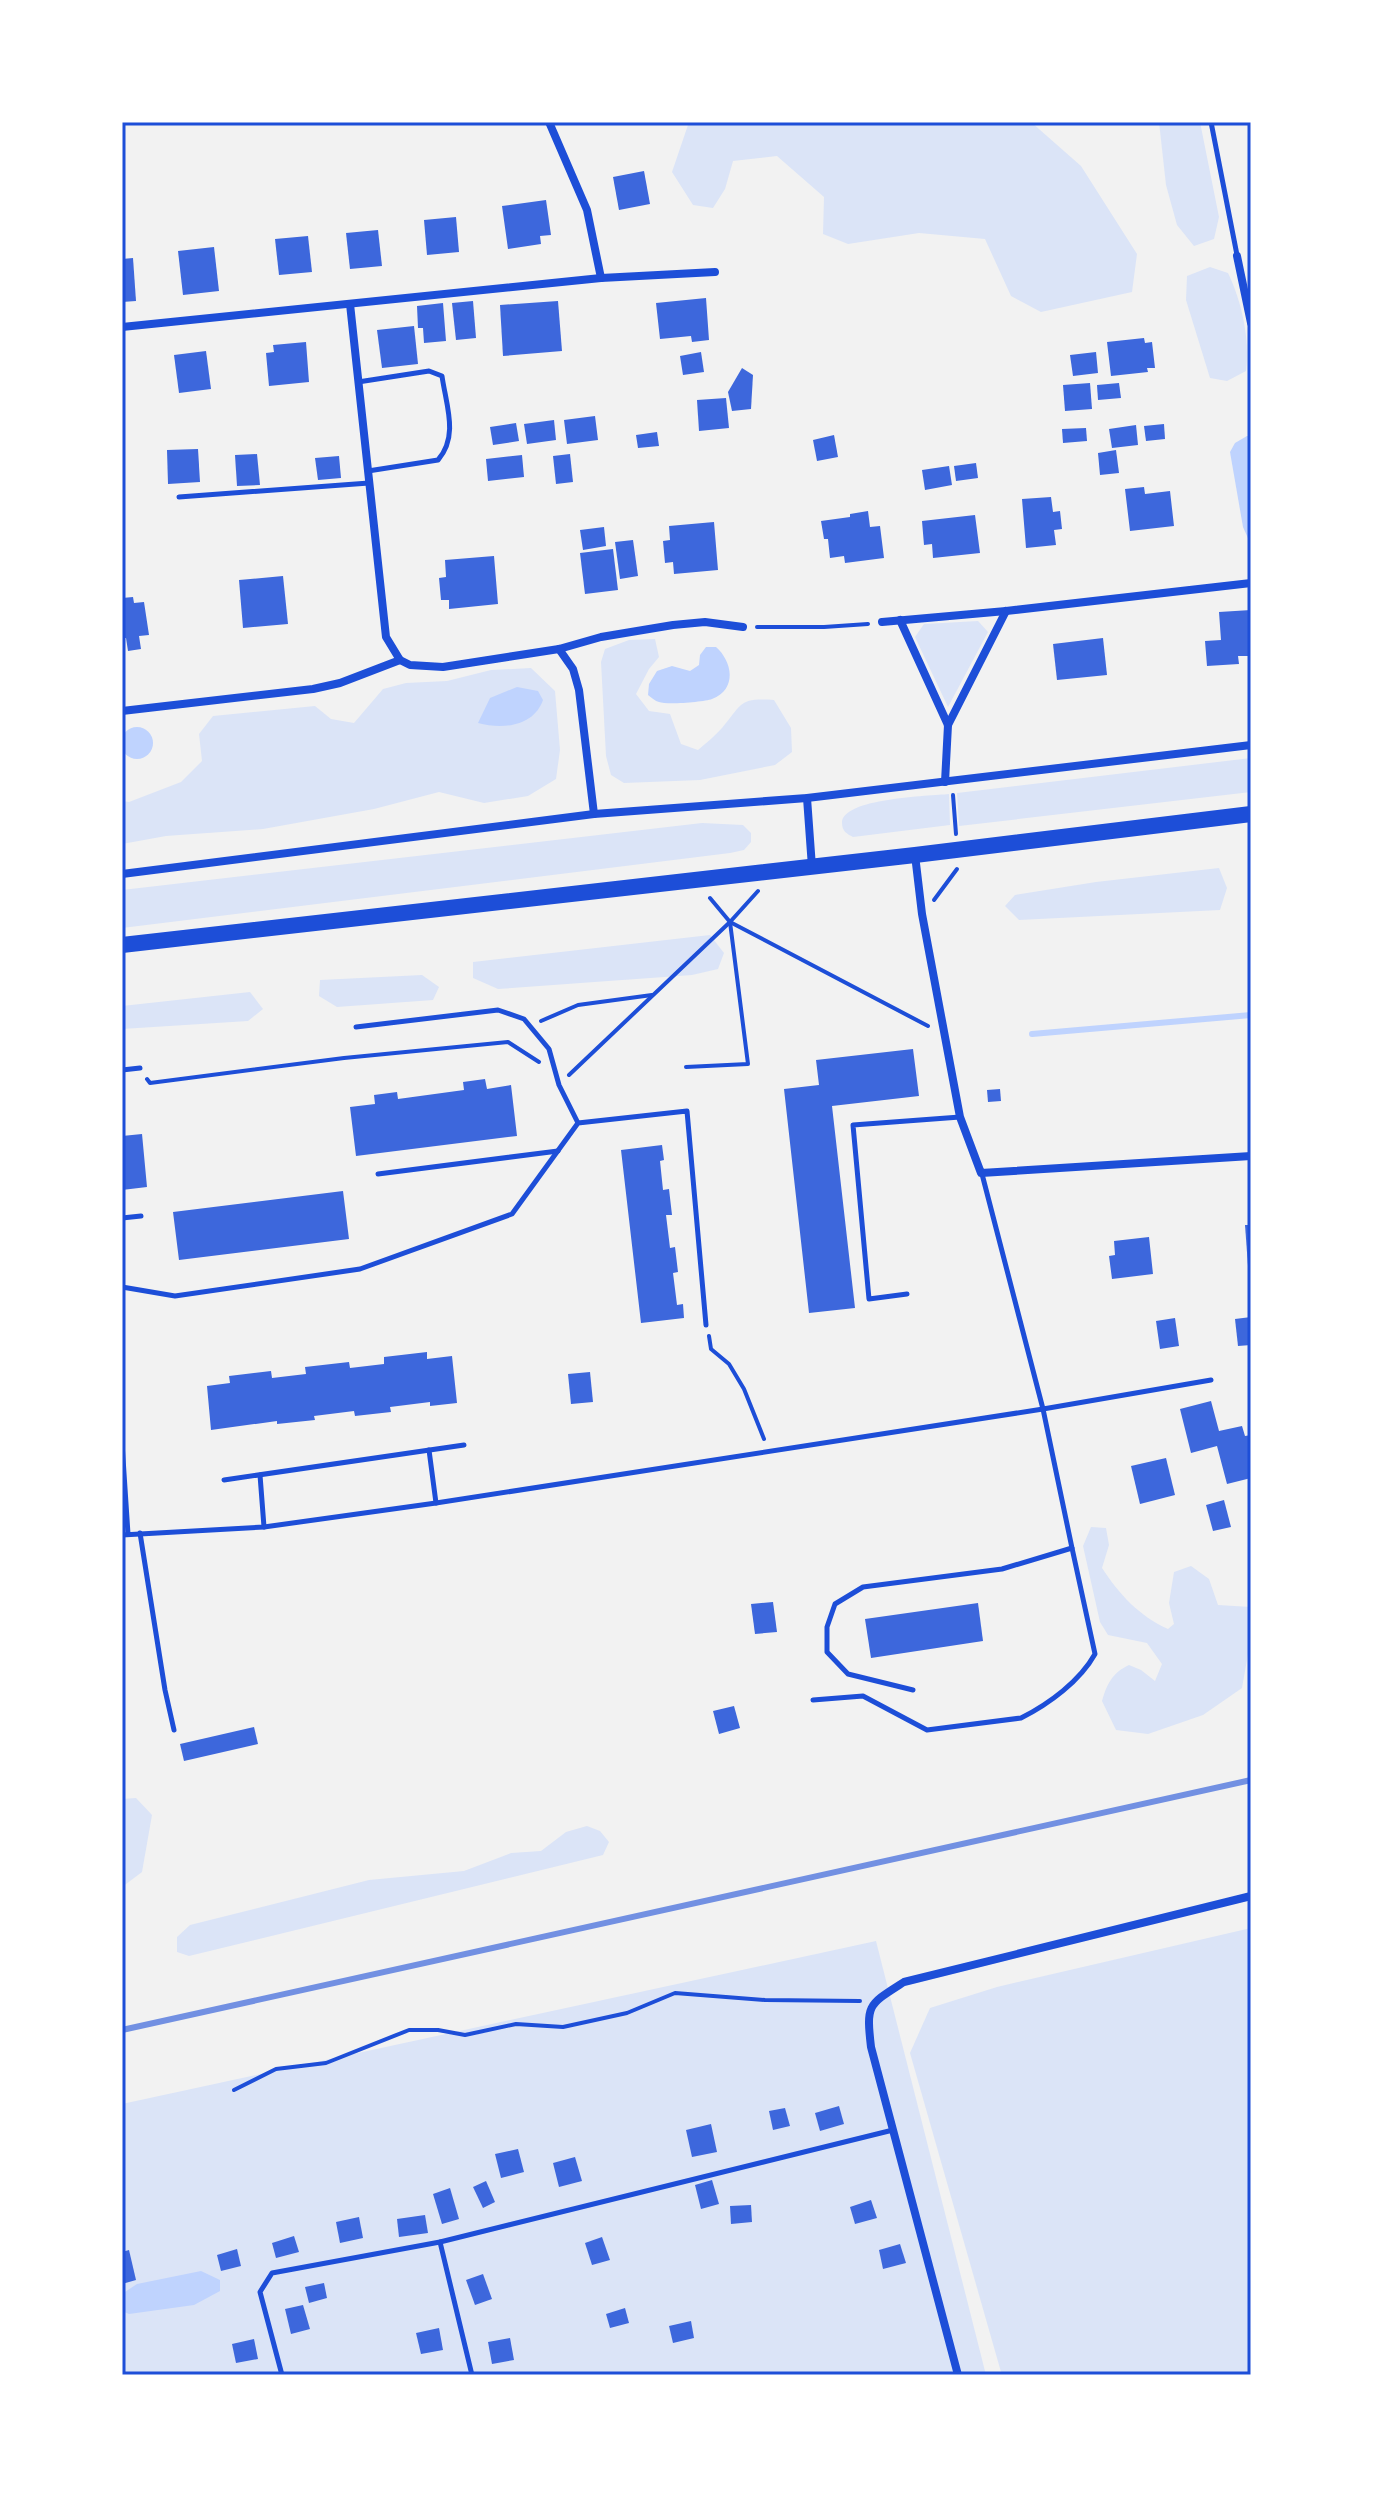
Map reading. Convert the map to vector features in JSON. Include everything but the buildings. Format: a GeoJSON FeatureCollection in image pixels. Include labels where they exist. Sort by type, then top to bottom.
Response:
{"type":"FeatureCollection","features":[{"type":"Feature","properties":{"kind":"main road"},"geometry":{"type":"LineString","coordinates":[[122,945],[1251,814]]}},
{"type":"Feature","properties":{"kind":"street"},"geometry":{"type":"LineString","coordinates":[[549,122],[587,210],[601,278]]}},
{"type":"Feature","properties":{"kind":"street"},"geometry":{"type":"LineString","coordinates":[[1237,256],[1251,323]]}},
{"type":"Feature","properties":{"kind":"street"},"geometry":{"type":"LineString","coordinates":[[122,327],[601,278],[715,272]]}},
{"type":"Feature","properties":{"kind":"street"},"geometry":{"type":"LineString","coordinates":[[350,304],[386,637],[400,660],[410,665],[443,667],[559,649],[601,637],[673,625],[705,622],[743,627]]}},
{"type":"Feature","properties":{"kind":"street"},"geometry":{"type":"LineString","coordinates":[[882,622],[1251,583]]}},
{"type":"Feature","properties":{"kind":"street"},"geometry":{"type":"LineString","coordinates":[[948,725],[1006,611]]}},
{"type":"Feature","properties":{"kind":"street"},"geometry":{"type":"LineString","coordinates":[[900,620],[948,725],[949,782]]}},
{"type":"Feature","properties":{"kind":"street"},"geometry":{"type":"LineString","coordinates":[[559,649],[573,669],[579,690],[594,814]]}},
{"type":"Feature","properties":{"kind":"street"},"geometry":{"type":"LineString","coordinates":[[122,711],[313,689],[352,679],[400,660]]}},
{"type":"Feature","properties":{"kind":"street"},"geometry":{"type":"LineString","coordinates":[[122,874],[594,814],[807,798],[1251,745]]}},
{"type":"Feature","properties":{"kind":"street"},"geometry":{"type":"LineString","coordinates":[[807,798],[812,867]]}},
{"type":"Feature","properties":{"kind":"street"},"geometry":{"type":"LineString","coordinates":[[915,855],[922,914],[960,1117],[981,1173],[1251,1156]]}},
{"type":"Feature","properties":{"kind":"street"},"geometry":{"type":"LineString","coordinates":[[958,2375],[871,2047],[867,2018],[874,2001],[904,1982],[1251,1896]]}},
{"type":"Feature","properties":{"kind":"lane"},"geometry":{"type":"LineString","coordinates":[[1211,122],[1237,256]]}},
{"type":"Feature","properties":{"kind":"lane"},"geometry":{"type":"LineString","coordinates":[[357,382],[429,371],[442,376],[451,439],[438,460],[368,471]]}},
{"type":"Feature","properties":{"kind":"lane"},"geometry":{"type":"LineString","coordinates":[[179,497],[370,483]]}},
{"type":"Feature","properties":{"kind":"lane"},"geometry":{"type":"LineString","coordinates":[[356,1027],[498,1010],[524,1019],[549,1049],[559,1085],[578,1123]]}},
{"type":"Feature","properties":{"kind":"lane"},"geometry":{"type":"LineString","coordinates":[[122,1070],[140,1068]]}},
{"type":"Feature","properties":{"kind":"lane"},"geometry":{"type":"LineString","coordinates":[[122,1287],[175,1296],[360,1269],[512,1214],[578,1123],[687,1111],[706,1325]]}},
{"type":"Feature","properties":{"kind":"lane"},"geometry":{"type":"LineString","coordinates":[[907,1294],[869,1299],[853,1125],[960,1117]]}},
{"type":"Feature","properties":{"kind":"lane"},"geometry":{"type":"LineString","coordinates":[[378,1174],[559,1151]]}},
{"type":"Feature","properties":{"kind":"lane"},"geometry":{"type":"LineString","coordinates":[[813,1700],[863,1696],[927,1730],[1021,1718],[1034,1712],[1084,1674],[1095,1654],[1043,1409],[981,1173]]}},
{"type":"Feature","properties":{"kind":"lane"},"geometry":{"type":"LineString","coordinates":[[122,1218],[141,1216]]}},
{"type":"Feature","properties":{"kind":"lane"},"geometry":{"type":"LineString","coordinates":[[122,1443],[125,1534],[264,1527],[1043,1409],[1211,1380]]}},
{"type":"Feature","properties":{"kind":"lane"},"geometry":{"type":"LineString","coordinates":[[224,1480],[464,1445]]}},
{"type":"Feature","properties":{"kind":"lane"},"geometry":{"type":"LineString","coordinates":[[429,1450],[436,1503]]}},
{"type":"Feature","properties":{"kind":"lane"},"geometry":{"type":"LineString","coordinates":[[260,1475],[264,1527]]}},
{"type":"Feature","properties":{"kind":"lane"},"geometry":{"type":"LineString","coordinates":[[140,1533],[174,1730]]}},
{"type":"Feature","properties":{"kind":"lane"},"geometry":{"type":"LineString","coordinates":[[913,1690],[848,1674],[827,1652],[827,1627],[835,1604],[863,1587],[1002,1569],[1072,1548]]}},
{"type":"Feature","properties":{"kind":"lane"},"geometry":{"type":"LineString","coordinates":[[282,2375],[260,2292],[272,2273],[440,2242],[894,2130]]}},
{"type":"Feature","properties":{"kind":"lane"},"geometry":{"type":"LineString","coordinates":[[440,2242],[472,2375]]}},
{"type":"Feature","properties":{"kind":"path"},"geometry":{"type":"LineString","coordinates":[[743,627],[824,627],[882,622]]}},
{"type":"Feature","properties":{"kind":"path"},"geometry":{"type":"LineString","coordinates":[[949,782],[956,837]]}},
{"type":"Feature","properties":{"kind":"path"},"geometry":{"type":"LineString","coordinates":[[922,914],[957,869]]}},
{"type":"Feature","properties":{"kind":"path"},"geometry":{"type":"LineString","coordinates":[[508,1042],[546,1067],[559,1085],[730,922],[775,871]]}},
{"type":"Feature","properties":{"kind":"path"},"geometry":{"type":"LineString","coordinates":[[696,880],[730,922],[943,1034]]}},
{"type":"Feature","properties":{"kind":"path"},"geometry":{"type":"LineString","coordinates":[[686,1067],[748,1064],[730,922]]}},
{"type":"Feature","properties":{"kind":"path"},"geometry":{"type":"LineString","coordinates":[[140,1068],[150,1083],[344,1058],[508,1042],[530,1026],[578,1005],[653,995]]}},
{"type":"Feature","properties":{"kind":"path"},"geometry":{"type":"LineString","coordinates":[[706,1325],[711,1349],[729,1364],[744,1389],[770,1451]]}},
{"type":"Feature","properties":{"kind":"path"},"geometry":{"type":"LineString","coordinates":[[234,2090],[276,2069],[326,2063],[409,2030],[438,2030],[465,2035],[516,2024],[563,2027],[627,2013],[675,1993],[765,2000],[874,2001]]}},
{"type":"Feature","properties":{"kind":"shaded area"},"geometry":{"type":"Polygon","coordinates":[[[689,122],[1031,122],[1081,166],[1137,254],[1132,292],[1041,312],[1011,296],[985,239],[919,233],[848,244],[823,234],[824,197],[777,156],[733,161],[725,189],[713,208],[693,205],[672,172],[689,122]]]}},
{"type":"Feature","properties":{"kind":"shaded area"},"geometry":{"type":"Polygon","coordinates":[[[1159,122],[1200,122],[1219,217],[1214,239],[1194,246],[1177,225],[1166,185],[1159,122]]]}},
{"type":"Feature","properties":{"kind":"shaded area"},"geometry":{"type":"Polygon","coordinates":[[[1210,267],[1228,273],[1246,334],[1246,371],[1227,381],[1210,378],[1186,300],[1187,276],[1210,267]]]}},
{"type":"Feature","properties":{"kind":"shaded area"},"geometry":{"type":"Polygon","coordinates":[[[978,621],[988,632],[948,707],[915,637],[924,624],[978,621]]]}},
{"type":"Feature","properties":{"kind":"shaded area"},"geometry":{"type":"Polygon","coordinates":[[[655,639],[659,657],[636,694],[649,711],[670,714],[681,744],[698,750],[743,704],[754,700],[774,700],[791,728],[792,752],[775,765],[700,780],[624,783],[611,775],[606,756],[601,662],[605,649],[629,640],[655,639]]]}},
{"type":"Feature","properties":{"kind":"shaded area"},"geometry":{"type":"Polygon","coordinates":[[[531,668],[555,691],[560,750],[556,779],[528,796],[484,803],[439,792],[374,809],[263,829],[166,836],[122,844],[122,801],[129,802],[181,782],[202,761],[199,734],[213,716],[315,706],[331,719],[354,723],[383,689],[406,683],[447,681],[491,670],[531,668]]]}},
{"type":"Feature","properties":{"kind":"shaded area"},"geometry":{"type":"Polygon","coordinates":[[[1251,758],[1251,792],[959,826],[957,793],[1251,758]]]}},
{"type":"Feature","properties":{"kind":"shaded area"},"geometry":{"type":"Polygon","coordinates":[[[949,794],[950,825],[853,837],[843,828],[846,815],[871,803],[949,794]]]}},
{"type":"Feature","properties":{"kind":"shaded area"},"geometry":{"type":"Polygon","coordinates":[[[702,823],[743,825],[751,833],[751,842],[744,850],[730,853],[122,928],[122,890],[702,823]]]}},
{"type":"Feature","properties":{"kind":"shaded area"},"geometry":{"type":"Polygon","coordinates":[[[1219,868],[1227,888],[1220,910],[1019,920],[1005,906],[1015,895],[1219,868]]]}},
{"type":"Feature","properties":{"kind":"shaded area"},"geometry":{"type":"Polygon","coordinates":[[[710,935],[724,953],[718,969],[692,975],[498,989],[473,978],[473,962],[710,935]]]}},
{"type":"Feature","properties":{"kind":"shaded area"},"geometry":{"type":"Polygon","coordinates":[[[422,975],[439,987],[433,1000],[337,1007],[319,996],[320,980],[422,975]]]}},
{"type":"Feature","properties":{"kind":"shaded area"},"geometry":{"type":"Polygon","coordinates":[[[250,992],[263,1009],[248,1021],[122,1029],[122,1006],[250,992]]]}},
{"type":"Feature","properties":{"kind":"shaded area"},"geometry":{"type":"Polygon","coordinates":[[[1091,1527],[1106,1528],[1109,1545],[1102,1568],[1115,1587],[1139,1611],[1168,1629],[1174,1624],[1169,1603],[1174,1572],[1191,1566],[1209,1579],[1218,1605],[1251,1607],[1251,1653],[1248,1654],[1242,1688],[1203,1715],[1148,1734],[1116,1730],[1102,1701],[1111,1680],[1129,1665],[1155,1681],[1162,1664],[1147,1643],[1108,1635],[1100,1622],[1083,1546],[1091,1527]]]}},
{"type":"Feature","properties":{"kind":"shaded area"},"geometry":{"type":"Polygon","coordinates":[[[136,1798],[152,1815],[142,1872],[122,1887],[122,1799],[136,1798]]]}},
{"type":"Feature","properties":{"kind":"shaded area"},"geometry":{"type":"Polygon","coordinates":[[[587,1826],[600,1831],[609,1842],[603,1855],[189,1956],[177,1952],[177,1937],[190,1925],[369,1880],[464,1871],[511,1853],[541,1851],[566,1832],[587,1826]]]}},
{"type":"Feature","properties":{"kind":"shaded area"},"geometry":{"type":"Polygon","coordinates":[[[1251,1928],[1251,2375],[1011,2375],[1001,2372],[910,2053],[930,2008],[997,1987],[1251,1928]]]}},
{"type":"Feature","properties":{"kind":"shaded area"},"geometry":{"type":"Polygon","coordinates":[[[876,1941],[986,2375],[122,2375],[122,2104],[876,1941]]]}},
{"type":"Feature","properties":{"kind":"water"},"geometry":{"type":"Polygon","coordinates":[[[1251,436],[1251,545],[1243,527],[1230,452],[1235,443],[1251,436]]]}},
{"type":"Feature","properties":{"kind":"water"},"geometry":{"type":"Polygon","coordinates":[[[706,647],[716,647],[729,667],[729,682],[720,694],[712,699],[686,703],[658,702],[648,695],[649,684],[657,671],[672,666],[690,671],[699,665],[700,655],[706,647]]]}},
{"type":"Feature","properties":{"kind":"water"},"geometry":{"type":"Polygon","coordinates":[[[517,687],[538,691],[543,700],[533,716],[507,726],[478,723],[490,698],[517,687]]]}},
{"type":"Feature","properties":{"kind":"water"},"geometry":{"type":"Polygon","coordinates":[[[137,727],[148,732],[153,743],[148,754],[137,759],[126,754],[121,743],[126,732],[137,727]]]}},
{"type":"Feature","properties":{"kind":"water"},"geometry":{"type":"Polygon","coordinates":[[[201,2271],[220,2280],[220,2291],[194,2305],[129,2314],[122,2311],[122,2294],[137,2284],[201,2271]]]}},
{"type":"Feature","properties":{"kind":"waterway"},"geometry":{"type":"LineString","coordinates":[[1032,1034],[1251,1015]]}},
{"type":"Feature","properties":{"kind":"railway"},"geometry":{"type":"LineString","coordinates":[[122,2030],[1251,1780]]}}]}
